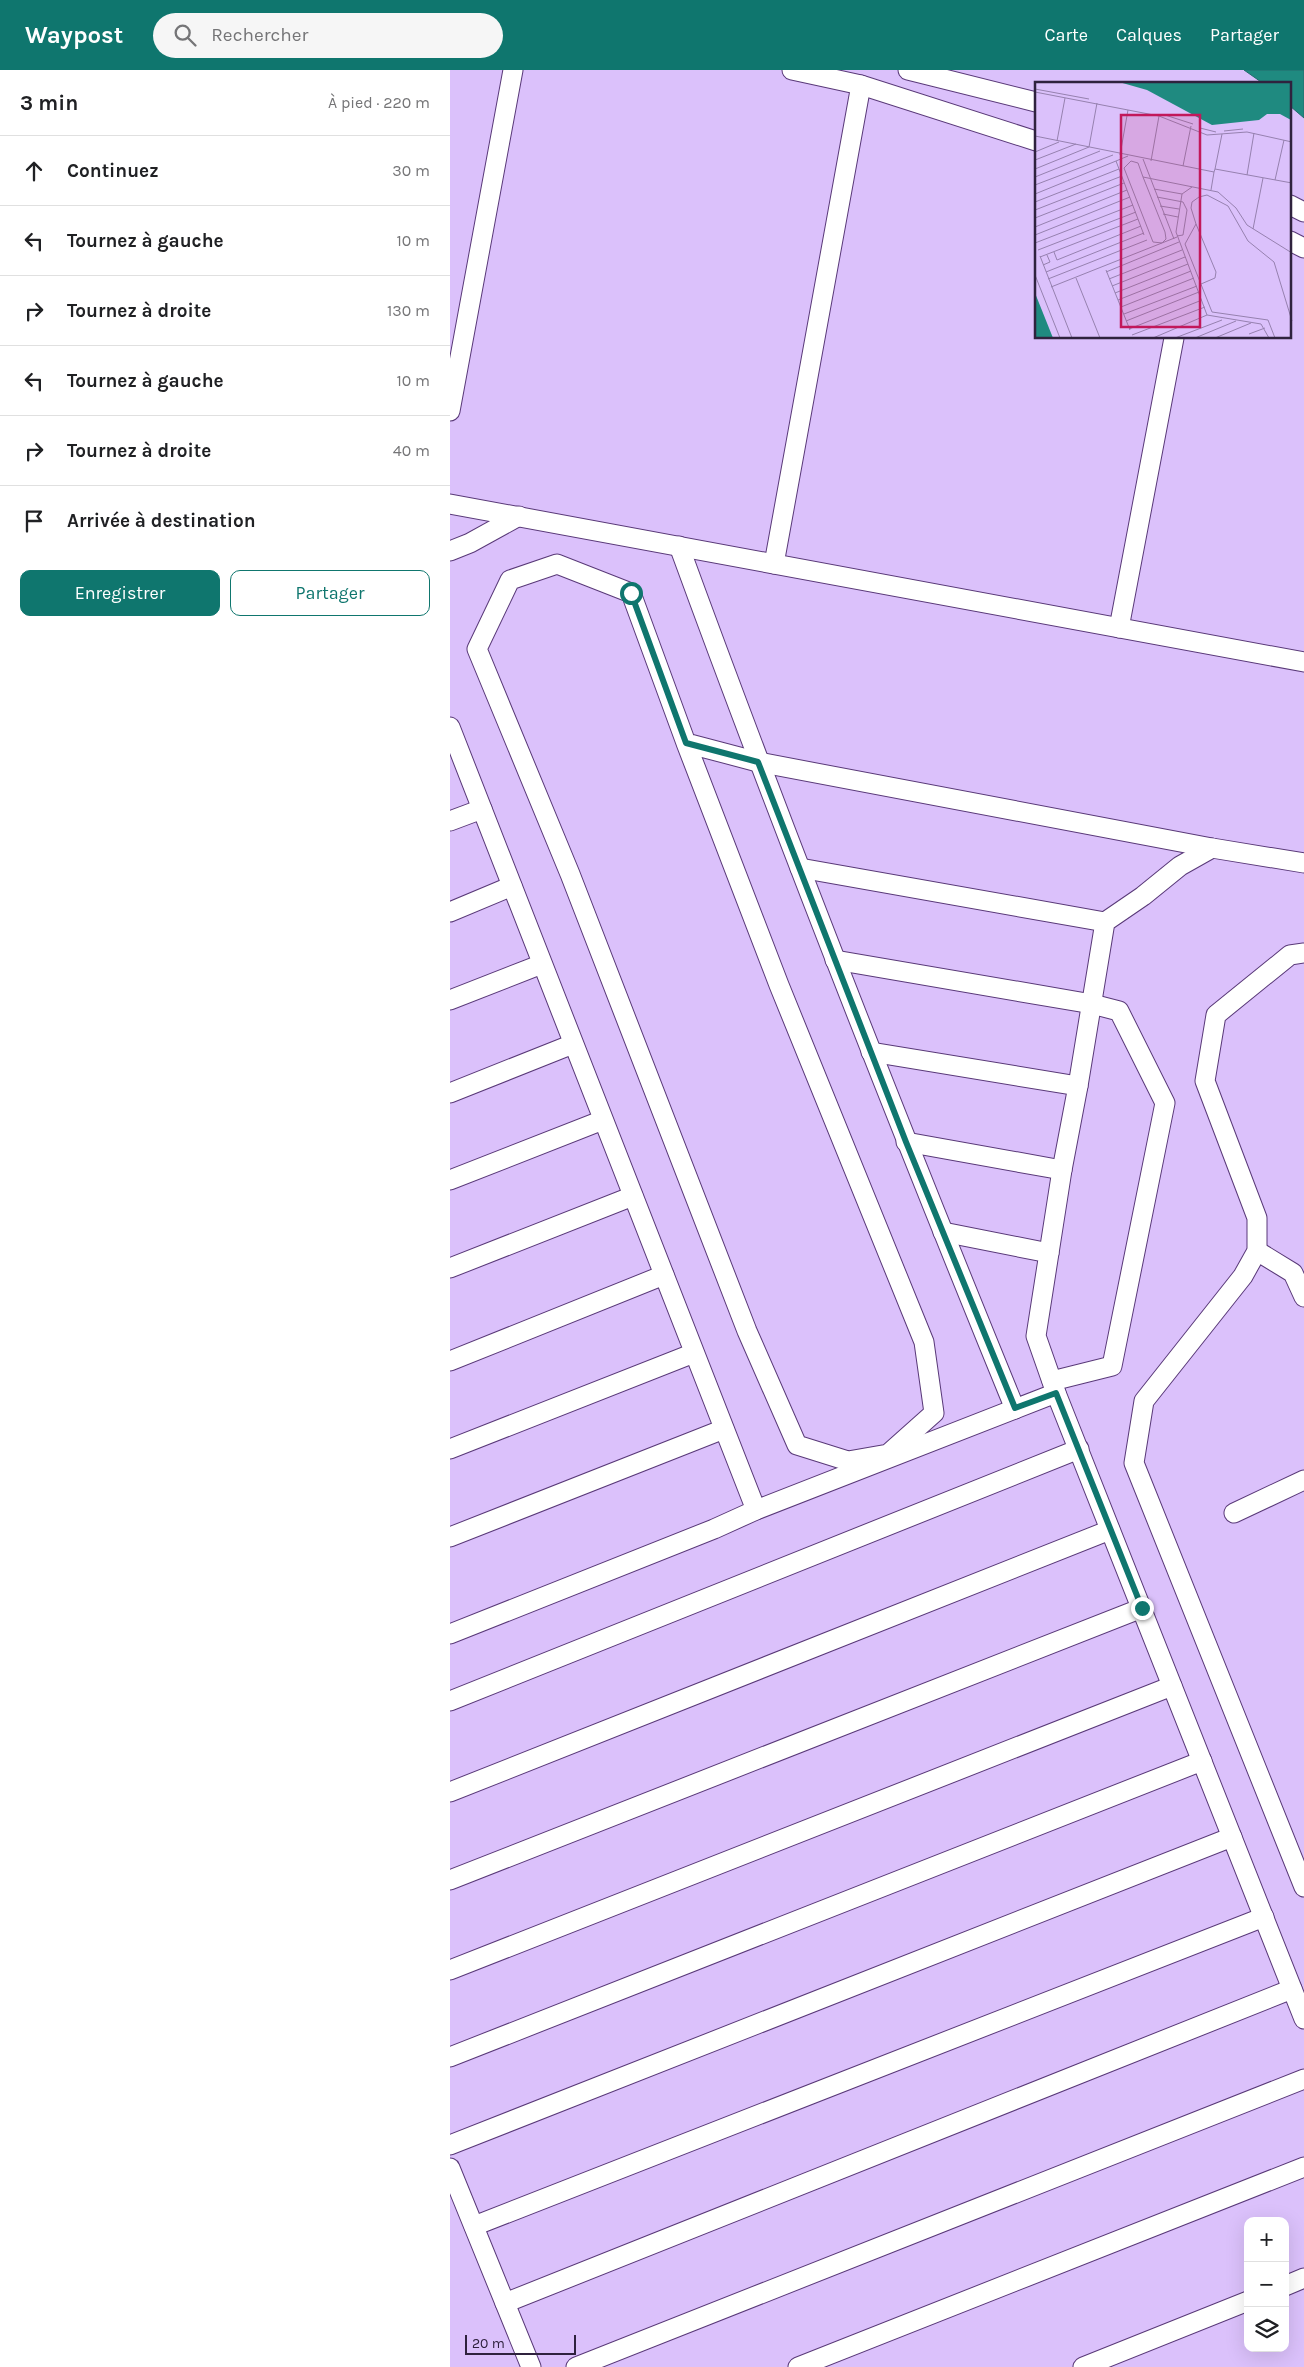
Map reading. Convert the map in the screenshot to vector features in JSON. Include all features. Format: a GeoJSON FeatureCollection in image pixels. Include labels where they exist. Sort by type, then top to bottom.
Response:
{"type":"FeatureCollection","features":[{"type":"Feature","properties":{"kind":"lane"},"geometry":{"type":"LineString","coordinates":[[450,411],[513,70]]}},
{"type":"Feature","properties":{"kind":"lane"},"geometry":{"type":"LineString","coordinates":[[792,70],[861,85],[1035,141]]}},
{"type":"Feature","properties":{"kind":"lane"},"geometry":{"type":"LineString","coordinates":[[908,70],[1035,102]]}},
{"type":"Feature","properties":{"kind":"lane"},"geometry":{"type":"LineString","coordinates":[[774,564],[861,85]]}},
{"type":"Feature","properties":{"kind":"lane"},"geometry":{"type":"LineString","coordinates":[[1292,206],[1304,212]]}},
{"type":"Feature","properties":{"kind":"lane"},"geometry":{"type":"LineString","coordinates":[[1292,242],[1304,248]]}},
{"type":"Feature","properties":{"kind":"lane"},"geometry":{"type":"LineString","coordinates":[[1119,628],[1174,339]]}},
{"type":"Feature","properties":{"kind":"lane"},"geometry":{"type":"LineString","coordinates":[[450,504],[1304,662]]}},
{"type":"Feature","properties":{"kind":"lane"},"geometry":{"type":"LineString","coordinates":[[450,551],[470,543],[519,516]]}},
{"type":"Feature","properties":{"kind":"lane"},"geometry":{"type":"LineString","coordinates":[[679,546],[758,762],[835,960],[906,1142],[1015,1408]]}},
{"type":"Feature","properties":{"kind":"lane"},"geometry":{"type":"LineString","coordinates":[[557,564],[631,593],[686,743],[778,985],[924,1342],[934,1413],[888,1454],[848,1461],[797,1445],[747,1331],[570,874],[477,649],[510,580],[557,564]]}},
{"type":"Feature","properties":{"kind":"lane"},"geometry":{"type":"LineString","coordinates":[[451,730],[756,1510]]}},
{"type":"Feature","properties":{"kind":"lane"},"geometry":{"type":"LineString","coordinates":[[686,743],[758,762],[1212,848],[1304,863]]}},
{"type":"Feature","properties":{"kind":"lane"},"geometry":{"type":"LineString","coordinates":[[450,821],[482,809]]}},
{"type":"Feature","properties":{"kind":"lane"},"geometry":{"type":"LineString","coordinates":[[800,868],[1105,922],[1143,896],[1180,866],[1212,848]]}},
{"type":"Feature","properties":{"kind":"lane"},"geometry":{"type":"LineString","coordinates":[[450,912],[512,886]]}},
{"type":"Feature","properties":{"kind":"lane"},"geometry":{"type":"LineString","coordinates":[[1105,922],[1062,1170],[1036,1336],[1078,1449],[1304,2019]]}},
{"type":"Feature","properties":{"kind":"lane"},"geometry":{"type":"LineString","coordinates":[[1304,953],[1290,955],[1216,1016],[1205,1082],[1257,1218],[1257,1251],[1243,1276],[1144,1401],[1134,1464],[1304,1887]]}},
{"type":"Feature","properties":{"kind":"lane"},"geometry":{"type":"LineString","coordinates":[[450,1634],[1015,1408],[1054,1387],[1112,1366],[1165,1103],[1119,1011],[1092,1004],[835,960]]}},
{"type":"Feature","properties":{"kind":"lane"},"geometry":{"type":"LineString","coordinates":[[450,1000],[542,964]]}},
{"type":"Feature","properties":{"kind":"lane"},"geometry":{"type":"LineString","coordinates":[[450,1093],[574,1044]]}},
{"type":"Feature","properties":{"kind":"lane"},"geometry":{"type":"LineString","coordinates":[[871,1052],[1078,1086]]}},
{"type":"Feature","properties":{"kind":"lane"},"geometry":{"type":"LineString","coordinates":[[450,1180],[603,1120]]}},
{"type":"Feature","properties":{"kind":"lane"},"geometry":{"type":"LineString","coordinates":[[906,1142],[1062,1170]]}},
{"type":"Feature","properties":{"kind":"lane"},"geometry":{"type":"LineString","coordinates":[[450,1268],[633,1196]]}},
{"type":"Feature","properties":{"kind":"lane"},"geometry":{"type":"LineString","coordinates":[[943,1232],[1049,1253]]}},
{"type":"Feature","properties":{"kind":"lane"},"geometry":{"type":"LineString","coordinates":[[1257,1251],[1293,1273],[1304,1297]]}},
{"type":"Feature","properties":{"kind":"lane"},"geometry":{"type":"LineString","coordinates":[[450,1361],[664,1275]]}},
{"type":"Feature","properties":{"kind":"lane"},"geometry":{"type":"LineString","coordinates":[[450,1449],[694,1353]]}},
{"type":"Feature","properties":{"kind":"lane"},"geometry":{"type":"LineString","coordinates":[[450,1536],[724,1429]]}},
{"type":"Feature","properties":{"kind":"lane"},"geometry":{"type":"LineString","coordinates":[[450,1701],[1078,1449]]}},
{"type":"Feature","properties":{"kind":"lane"},"geometry":{"type":"LineString","coordinates":[[1234,1513],[1304,1480]]}},
{"type":"Feature","properties":{"kind":"lane"},"geometry":{"type":"LineString","coordinates":[[450,1792],[1110,1530]]}},
{"type":"Feature","properties":{"kind":"lane"},"geometry":{"type":"LineString","coordinates":[[450,1880],[1142,1608]]}},
{"type":"Feature","properties":{"kind":"lane"},"geometry":{"type":"LineString","coordinates":[[450,1970],[1172,1686]]}},
{"type":"Feature","properties":{"kind":"lane"},"geometry":{"type":"LineString","coordinates":[[450,2057],[1202,1761]]}},
{"type":"Feature","properties":{"kind":"lane"},"geometry":{"type":"LineString","coordinates":[[450,2145],[1232,1838]]}},
{"type":"Feature","properties":{"kind":"lane"},"geometry":{"type":"LineString","coordinates":[[474,2226],[1264,1917]]}},
{"type":"Feature","properties":{"kind":"lane"},"geometry":{"type":"LineString","coordinates":[[505,2303],[1292,1989]]}},
{"type":"Feature","properties":{"kind":"lane"},"geometry":{"type":"LineString","coordinates":[[576,2367],[1304,2079]]}},
{"type":"Feature","properties":{"kind":"lane"},"geometry":{"type":"LineString","coordinates":[[798,2367],[1304,2167]]}},
{"type":"Feature","properties":{"kind":"lane"},"geometry":{"type":"LineString","coordinates":[[450,2168],[531,2367]]}},
{"type":"Feature","properties":{"kind":"lane"},"geometry":{"type":"LineString","coordinates":[[1289,2284],[1304,2278]]}},
{"type":"Feature","properties":{"kind":"lane"},"geometry":{"type":"LineString","coordinates":[[1083,2367],[1244,2303]]}},
{"type":"Feature","properties":{"kind":"shaded area"},"geometry":{"type":"Polygon","coordinates":[[[1244,70],[1304,70],[1304,118],[1292,108],[1292,82],[1261,82],[1244,70]]]}},
{"type":"Feature","properties":{"kind":"route"},"geometry":{"type":"LineString","coordinates":[[631,593],[686,743],[758,762],[906,1142],[1015,1408],[1056,1393],[1142,1608]]}}]}
